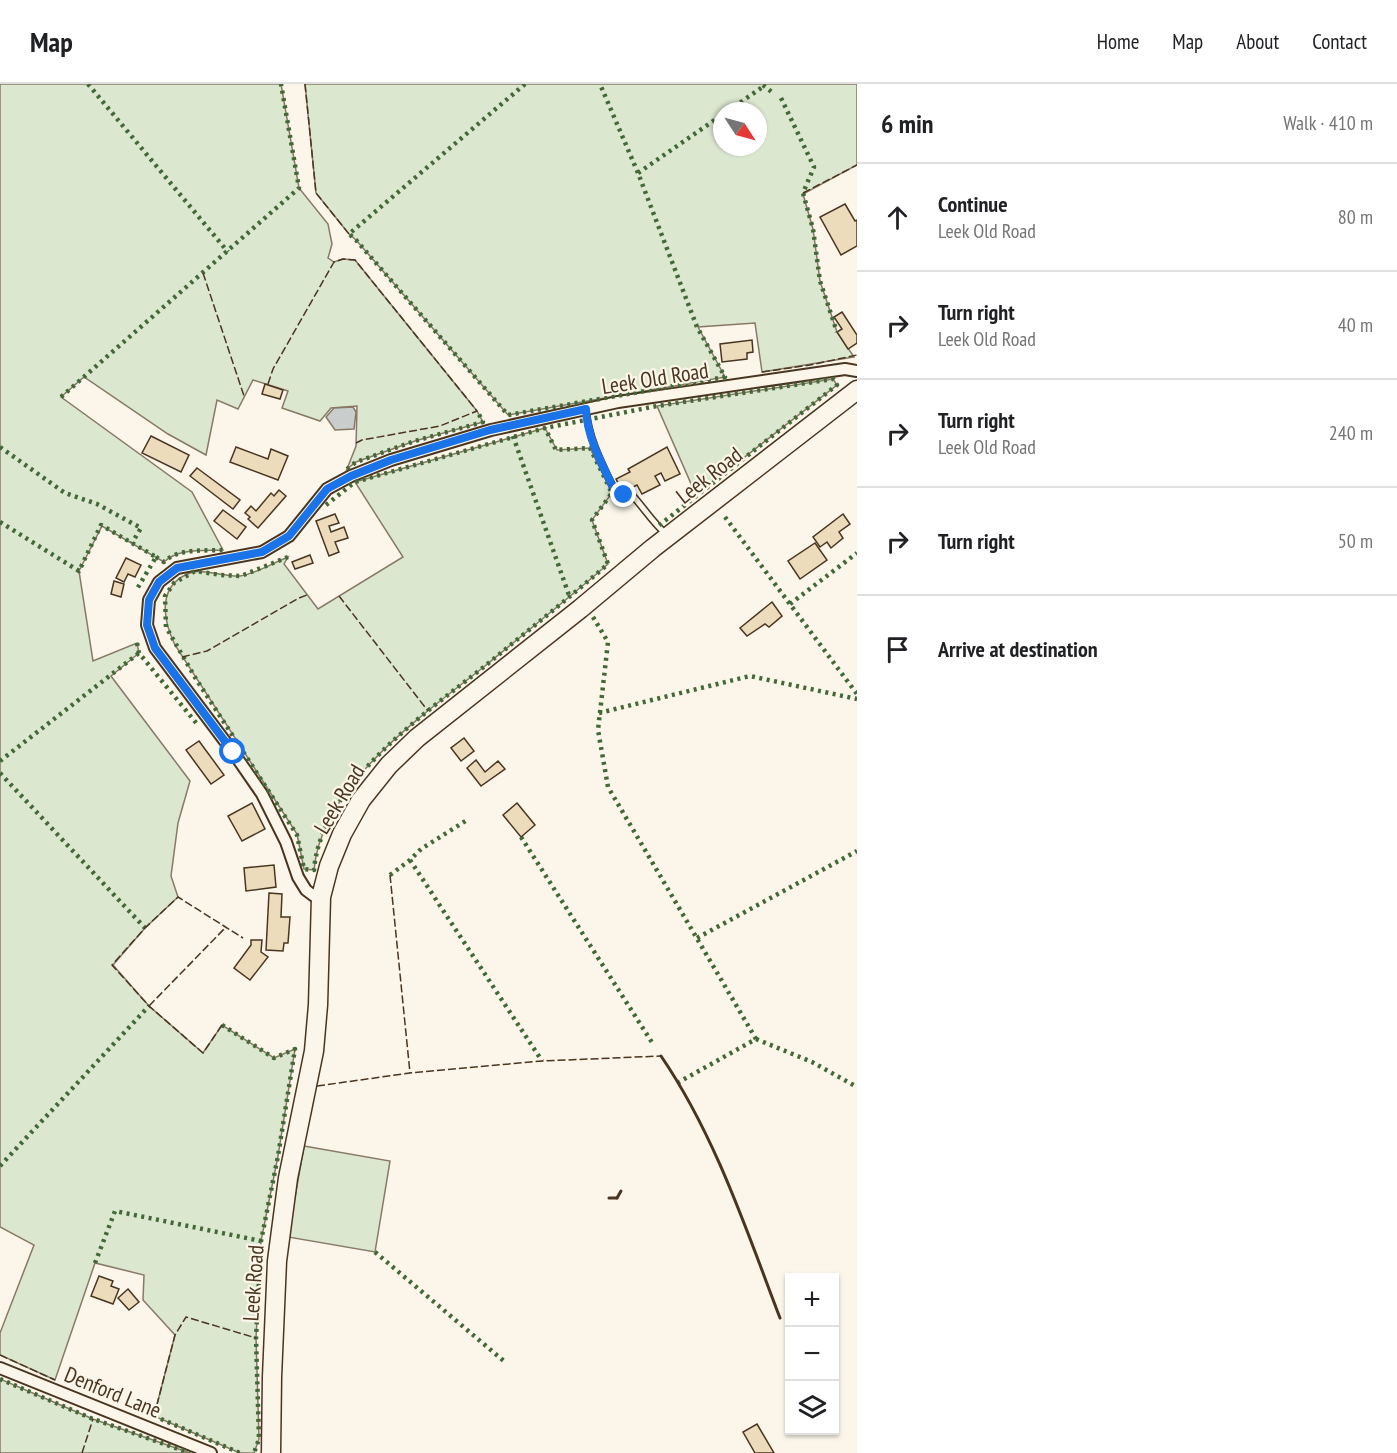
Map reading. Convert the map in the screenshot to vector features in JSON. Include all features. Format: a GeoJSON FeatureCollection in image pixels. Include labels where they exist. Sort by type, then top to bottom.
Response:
{"type":"FeatureCollection","features":[{"type":"Feature","properties":{"kind":"highway","name":"Leek Road"},"geometry":{"type":"LineString","coordinates":[[271,1453],[278,1261],[288,1178],[314,1051],[318,1005],[321,897],[329,866],[342,834],[361,800],[389,765],[417,738],[669,536],[857,390]]}},
{"type":"Feature","properties":{"kind":"street","name":"Leek Old Road"},"geometry":{"type":"LineString","coordinates":[[321,897],[314,896],[306,890],[298,877],[286,842],[262,794],[155,648],[147,625],[149,600],[159,582],[177,568],[262,552],[289,536],[327,489],[351,476],[391,460],[490,430],[618,402],[844,369],[857,371]]}},
{"type":"Feature","properties":{"kind":"street","name":"Denford Lane"},"geometry":{"type":"LineString","coordinates":[[0,1368],[211,1453]]}},
{"type":"Feature","properties":{"kind":"lane"},"geometry":{"type":"LineString","coordinates":[[586,409],[586,419],[597,453],[615,491],[624,495],[632,495],[646,509],[657,527],[669,536]]}},
{"type":"Feature","properties":{"kind":"green space"},"geometry":{"type":"Polygon","coordinates":[[[0,84],[281,84],[299,188],[328,224],[332,244],[328,258],[334,262],[343,259],[355,260],[477,411],[483,422],[415,441],[356,462],[347,469],[356,446],[357,406],[331,408],[320,421],[282,408],[288,391],[253,380],[238,409],[217,400],[206,455],[168,434],[84,377],[61,397],[192,492],[223,550],[184,552],[164,562],[102,526],[79,571],[93,661],[137,643],[139,653],[111,676],[190,781],[178,823],[171,876],[178,897],[145,928],[113,965],[149,1006],[203,1053],[222,1025],[274,1058],[295,1049],[278,1156],[261,1241],[256,1338],[259,1439],[254,1453],[240,1453],[154,1416],[175,1335],[143,1300],[144,1275],[95,1263],[55,1380],[0,1355],[0,1333],[34,1245],[0,1227],[0,84]]]}},
{"type":"Feature","properties":{"kind":"green space"},"geometry":{"type":"Polygon","coordinates":[[[305,84],[857,84],[857,165],[803,194],[813,229],[820,281],[837,332],[854,357],[762,372],[755,323],[698,327],[725,377],[508,415],[349,234],[316,193],[305,84]]]}},
{"type":"Feature","properties":{"kind":"green space"},"geometry":{"type":"Polygon","coordinates":[[[833,379],[837,385],[696,495],[657,406],[833,379]]]}},
{"type":"Feature","properties":{"kind":"green space"},"geometry":{"type":"Polygon","coordinates":[[[545,428],[557,450],[590,448],[612,493],[592,520],[608,564],[405,730],[379,754],[355,781],[335,809],[321,839],[314,870],[304,869],[297,834],[175,645],[165,613],[168,593],[181,577],[193,572],[240,576],[258,571],[288,557],[284,564],[318,609],[403,557],[355,482],[545,428]]]}},
{"type":"Feature","properties":{"kind":"green space"},"geometry":{"type":"Polygon","coordinates":[[[304,1146],[390,1161],[375,1252],[288,1237],[304,1146]]]}},
{"type":"Feature","properties":{"kind":"green space"},"geometry":{"type":"Polygon","coordinates":[[[0,1379],[93,1419],[190,1453],[0,1453],[0,1379]]]}},
{"type":"Feature","properties":{"kind":"shaded area"},"geometry":{"type":"Polygon","coordinates":[[[353,407],[356,412],[354,429],[335,430],[326,417],[334,408],[353,407]]]}},
{"type":"Feature","properties":{"kind":"building"},"geometry":{"type":"Polygon","coordinates":[[[845,204],[855,221],[857,220],[857,246],[841,255],[820,217],[845,204]]]}},
{"type":"Feature","properties":{"kind":"building"},"geometry":{"type":"Polygon","coordinates":[[[842,312],[857,335],[857,343],[848,349],[837,332],[842,329],[834,317],[842,312]]]}},
{"type":"Feature","properties":{"kind":"building"},"geometry":{"type":"Polygon","coordinates":[[[752,340],[753,352],[747,353],[747,359],[722,362],[720,344],[752,340]]]}},
{"type":"Feature","properties":{"kind":"building"},"geometry":{"type":"Polygon","coordinates":[[[265,384],[283,390],[280,399],[262,394],[265,384]]]}},
{"type":"Feature","properties":{"kind":"building"},"geometry":{"type":"Polygon","coordinates":[[[151,436],[189,455],[181,472],[142,453],[151,436]]]}},
{"type":"Feature","properties":{"kind":"building"},"geometry":{"type":"Polygon","coordinates":[[[236,447],[268,459],[271,449],[288,456],[278,480],[230,462],[236,447]]]}},
{"type":"Feature","properties":{"kind":"building"},"geometry":{"type":"Polygon","coordinates":[[[667,447],[680,474],[665,481],[661,473],[655,476],[660,485],[642,494],[637,485],[623,492],[616,479],[630,472],[628,469],[667,447]]]}},
{"type":"Feature","properties":{"kind":"building"},"geometry":{"type":"Polygon","coordinates":[[[197,468],[240,500],[233,509],[190,476],[197,468]]]}},
{"type":"Feature","properties":{"kind":"building"},"geometry":{"type":"Polygon","coordinates":[[[279,490],[286,496],[258,528],[245,513],[251,506],[256,511],[271,493],[274,496],[279,490]]]}},
{"type":"Feature","properties":{"kind":"building"},"geometry":{"type":"Polygon","coordinates":[[[223,510],[246,527],[237,539],[214,521],[223,510]]]}},
{"type":"Feature","properties":{"kind":"building"},"geometry":{"type":"Polygon","coordinates":[[[335,514],[339,523],[329,526],[331,532],[344,527],[348,538],[335,542],[339,552],[329,556],[316,521],[335,514]]]}},
{"type":"Feature","properties":{"kind":"building"},"geometry":{"type":"Polygon","coordinates":[[[843,514],[850,524],[839,532],[843,538],[831,548],[827,542],[820,547],[813,537],[843,514]]]}},
{"type":"Feature","properties":{"kind":"building"},"geometry":{"type":"Polygon","coordinates":[[[815,543],[827,560],[800,579],[788,561],[815,543]]]}},
{"type":"Feature","properties":{"kind":"building"},"geometry":{"type":"Polygon","coordinates":[[[310,555],[313,563],[295,569],[292,562],[310,555]]]}},
{"type":"Feature","properties":{"kind":"building"},"geometry":{"type":"Polygon","coordinates":[[[126,558],[141,565],[135,577],[128,574],[124,582],[116,578],[126,558]]]}},
{"type":"Feature","properties":{"kind":"building"},"geometry":{"type":"Polygon","coordinates":[[[114,581],[124,584],[121,597],[111,594],[114,581]]]}},
{"type":"Feature","properties":{"kind":"building"},"geometry":{"type":"Polygon","coordinates":[[[772,602],[782,616],[769,627],[765,624],[747,636],[740,628],[772,602]]]}},
{"type":"Feature","properties":{"kind":"building"},"geometry":{"type":"Polygon","coordinates":[[[464,738],[474,751],[461,761],[451,748],[464,738]]]}},
{"type":"Feature","properties":{"kind":"building"},"geometry":{"type":"Polygon","coordinates":[[[199,741],[224,775],[211,784],[186,750],[199,741]]]}},
{"type":"Feature","properties":{"kind":"building"},"geometry":{"type":"Polygon","coordinates":[[[476,760],[485,772],[498,761],[505,769],[481,786],[467,768],[476,760]]]}},
{"type":"Feature","properties":{"kind":"building"},"geometry":{"type":"Polygon","coordinates":[[[252,803],[265,829],[242,841],[228,816],[252,803]]]}},
{"type":"Feature","properties":{"kind":"building"},"geometry":{"type":"Polygon","coordinates":[[[517,803],[535,825],[521,837],[503,815],[517,803]]]}},
{"type":"Feature","properties":{"kind":"building"},"geometry":{"type":"Polygon","coordinates":[[[274,865],[276,887],[246,891],[244,868],[274,865]]]}},
{"type":"Feature","properties":{"kind":"building"},"geometry":{"type":"Polygon","coordinates":[[[269,893],[282,894],[281,917],[290,917],[288,943],[284,943],[283,951],[266,950],[269,893]]]}},
{"type":"Feature","properties":{"kind":"building"},"geometry":{"type":"Polygon","coordinates":[[[251,940],[262,940],[261,952],[268,957],[250,980],[234,968],[251,945],[251,940]]]}},
{"type":"Feature","properties":{"kind":"building"},"geometry":{"type":"Polygon","coordinates":[[[99,1276],[113,1281],[111,1286],[119,1289],[113,1304],[91,1296],[99,1276]]]}},
{"type":"Feature","properties":{"kind":"building"},"geometry":{"type":"Polygon","coordinates":[[[128,1289],[139,1302],[129,1310],[118,1298],[128,1289]]]}},
{"type":"Feature","properties":{"kind":"building"},"geometry":{"type":"Polygon","coordinates":[[[757,1424],[774,1453],[755,1453],[743,1432],[757,1424]]]}},
{"type":"Feature","properties":{"kind":"hedge"},"geometry":{"type":"LineString","coordinates":[[88,84],[228,252]]}},
{"type":"Feature","properties":{"kind":"hedge"},"geometry":{"type":"LineString","coordinates":[[61,397],[299,188],[281,84]]}},
{"type":"Feature","properties":{"kind":"hedge"},"geometry":{"type":"LineString","coordinates":[[525,84],[349,234],[508,415],[725,377],[697,327],[638,173],[600,84]]}},
{"type":"Feature","properties":{"kind":"hedge"},"geometry":{"type":"LineString","coordinates":[[763,85],[773,93]]}},
{"type":"Feature","properties":{"kind":"hedge"},"geometry":{"type":"LineString","coordinates":[[741,102],[764,86]]}},
{"type":"Feature","properties":{"kind":"hedge"},"geometry":{"type":"LineString","coordinates":[[781,98],[814,167],[803,193],[813,229],[820,281],[837,332]]}},
{"type":"Feature","properties":{"kind":"hedge"},"geometry":{"type":"LineString","coordinates":[[638,173],[713,121]]}},
{"type":"Feature","properties":{"kind":"hedge"},"geometry":{"type":"LineString","coordinates":[[326,505],[355,482],[545,428],[657,406],[833,379],[837,385],[657,527]]}},
{"type":"Feature","properties":{"kind":"hedge"},"geometry":{"type":"LineString","coordinates":[[347,469],[356,462],[415,441],[483,422],[477,411]]}},
{"type":"Feature","properties":{"kind":"hedge"},"geometry":{"type":"LineString","coordinates":[[288,557],[241,576],[195,571],[174,583],[165,596],[166,627],[196,679],[297,835],[304,869],[314,870],[321,839],[335,809],[355,781],[379,754],[405,730],[608,564],[592,520],[612,493],[590,448],[556,450],[545,428]]}},
{"type":"Feature","properties":{"kind":"hedge"},"geometry":{"type":"LineString","coordinates":[[513,436],[570,598]]}},
{"type":"Feature","properties":{"kind":"hedge"},"geometry":{"type":"LineString","coordinates":[[0,447],[65,493],[97,504],[141,528],[132,543]]}},
{"type":"Feature","properties":{"kind":"hedge"},"geometry":{"type":"LineString","coordinates":[[725,517],[857,694]]}},
{"type":"Feature","properties":{"kind":"hedge"},"geometry":{"type":"LineString","coordinates":[[0,522],[79,571],[101,525],[156,557],[137,589]]}},
{"type":"Feature","properties":{"kind":"hedge"},"geometry":{"type":"LineString","coordinates":[[156,557],[164,562],[184,552],[223,550]]}},
{"type":"Feature","properties":{"kind":"hedge"},"geometry":{"type":"LineString","coordinates":[[790,604],[857,553]]}},
{"type":"Feature","properties":{"kind":"hedge"},"geometry":{"type":"LineString","coordinates":[[593,617],[608,642],[598,730],[608,787],[756,1039],[679,1082]]}},
{"type":"Feature","properties":{"kind":"hedge"},"geometry":{"type":"LineString","coordinates":[[137,643],[139,653],[197,724]]}},
{"type":"Feature","properties":{"kind":"hedge"},"geometry":{"type":"LineString","coordinates":[[0,761],[139,653]]}},
{"type":"Feature","properties":{"kind":"hedge"},"geometry":{"type":"LineString","coordinates":[[599,713],[750,676],[857,699]]}},
{"type":"Feature","properties":{"kind":"hedge"},"geometry":{"type":"LineString","coordinates":[[0,773],[145,928]]}},
{"type":"Feature","properties":{"kind":"hedge"},"geometry":{"type":"LineString","coordinates":[[390,875],[421,849],[467,820]]}},
{"type":"Feature","properties":{"kind":"hedge"},"geometry":{"type":"LineString","coordinates":[[521,837],[653,1044]]}},
{"type":"Feature","properties":{"kind":"hedge"},"geometry":{"type":"LineString","coordinates":[[697,938],[857,851]]}},
{"type":"Feature","properties":{"kind":"hedge"},"geometry":{"type":"LineString","coordinates":[[410,860],[542,1061]]}},
{"type":"Feature","properties":{"kind":"hedge"},"geometry":{"type":"LineString","coordinates":[[0,1166],[149,1006]]}},
{"type":"Feature","properties":{"kind":"hedge"},"geometry":{"type":"LineString","coordinates":[[222,1025],[274,1058],[295,1049],[278,1156],[261,1241],[256,1338],[259,1439],[254,1453]]}},
{"type":"Feature","properties":{"kind":"hedge"},"geometry":{"type":"LineString","coordinates":[[756,1039],[812,1062],[857,1087]]}},
{"type":"Feature","properties":{"kind":"hedge"},"geometry":{"type":"LineString","coordinates":[[95,1263],[115,1211],[261,1241]]}},
{"type":"Feature","properties":{"kind":"hedge"},"geometry":{"type":"LineString","coordinates":[[375,1252],[505,1362]]}},
{"type":"Feature","properties":{"kind":"hedge"},"geometry":{"type":"LineString","coordinates":[[0,1379],[93,1419],[190,1453]]}},
{"type":"Feature","properties":{"kind":"hedge"},"geometry":{"type":"LineString","coordinates":[[154,1416],[240,1453]]}},
{"type":"Feature","properties":{"kind":"fence"},"geometry":{"type":"LineString","coordinates":[[305,84],[316,193],[349,234]]}},
{"type":"Feature","properties":{"kind":"fence"},"geometry":{"type":"LineString","coordinates":[[803,193],[857,165]]}},
{"type":"Feature","properties":{"kind":"fence"},"geometry":{"type":"LineString","coordinates":[[268,384],[273,369],[334,262],[343,259],[355,260],[477,411],[440,426],[356,443]]}},
{"type":"Feature","properties":{"kind":"fence"},"geometry":{"type":"LineString","coordinates":[[203,273],[244,396]]}},
{"type":"Feature","properties":{"kind":"fence"},"geometry":{"type":"LineString","coordinates":[[762,372],[857,355]]}},
{"type":"Feature","properties":{"kind":"fence"},"geometry":{"type":"LineString","coordinates":[[182,657],[207,651],[307,595]]}},
{"type":"Feature","properties":{"kind":"fence"},"geometry":{"type":"LineString","coordinates":[[339,596],[428,711]]}},
{"type":"Feature","properties":{"kind":"fence"},"geometry":{"type":"LineString","coordinates":[[390,875],[410,1073]]}},
{"type":"Feature","properties":{"kind":"fence"},"geometry":{"type":"LineString","coordinates":[[222,1025],[203,1053],[149,1006],[112,965],[145,928],[178,897],[243,938]]}},
{"type":"Feature","properties":{"kind":"fence"},"geometry":{"type":"LineString","coordinates":[[149,1006],[226,927]]}},
{"type":"Feature","properties":{"kind":"fence"},"geometry":{"type":"LineString","coordinates":[[317,1086],[410,1073],[542,1061],[661,1056]]}},
{"type":"Feature","properties":{"kind":"fence"},"geometry":{"type":"LineString","coordinates":[[154,1416],[175,1335],[186,1317],[256,1338]]}},
{"type":"Feature","properties":{"kind":"fence"},"geometry":{"type":"LineString","coordinates":[[0,1355],[55,1380]]}},
{"type":"Feature","properties":{"kind":"fence"},"geometry":{"type":"LineString","coordinates":[[82,1453],[93,1419]]}},
{"type":"Feature","properties":{"kind":"wall"},"geometry":{"type":"LineString","coordinates":[[661,1056],[698,1118],[728,1183],[780,1318]]}},
{"type":"Feature","properties":{"kind":"wall"},"geometry":{"type":"LineString","coordinates":[[617,1198],[621,1191]]}},
{"type":"Feature","properties":{"kind":"wall"},"geometry":{"type":"LineString","coordinates":[[609,1198],[617,1198]]}},
{"type":"Feature","properties":{"kind":"route"},"geometry":{"type":"LineString","coordinates":[[233,752],[155,648],[147,625],[149,600],[159,582],[177,568],[262,552],[289,536],[327,489],[351,476],[391,460],[490,430],[586,409],[586,419],[597,453],[615,491],[624,495]]}}]}
